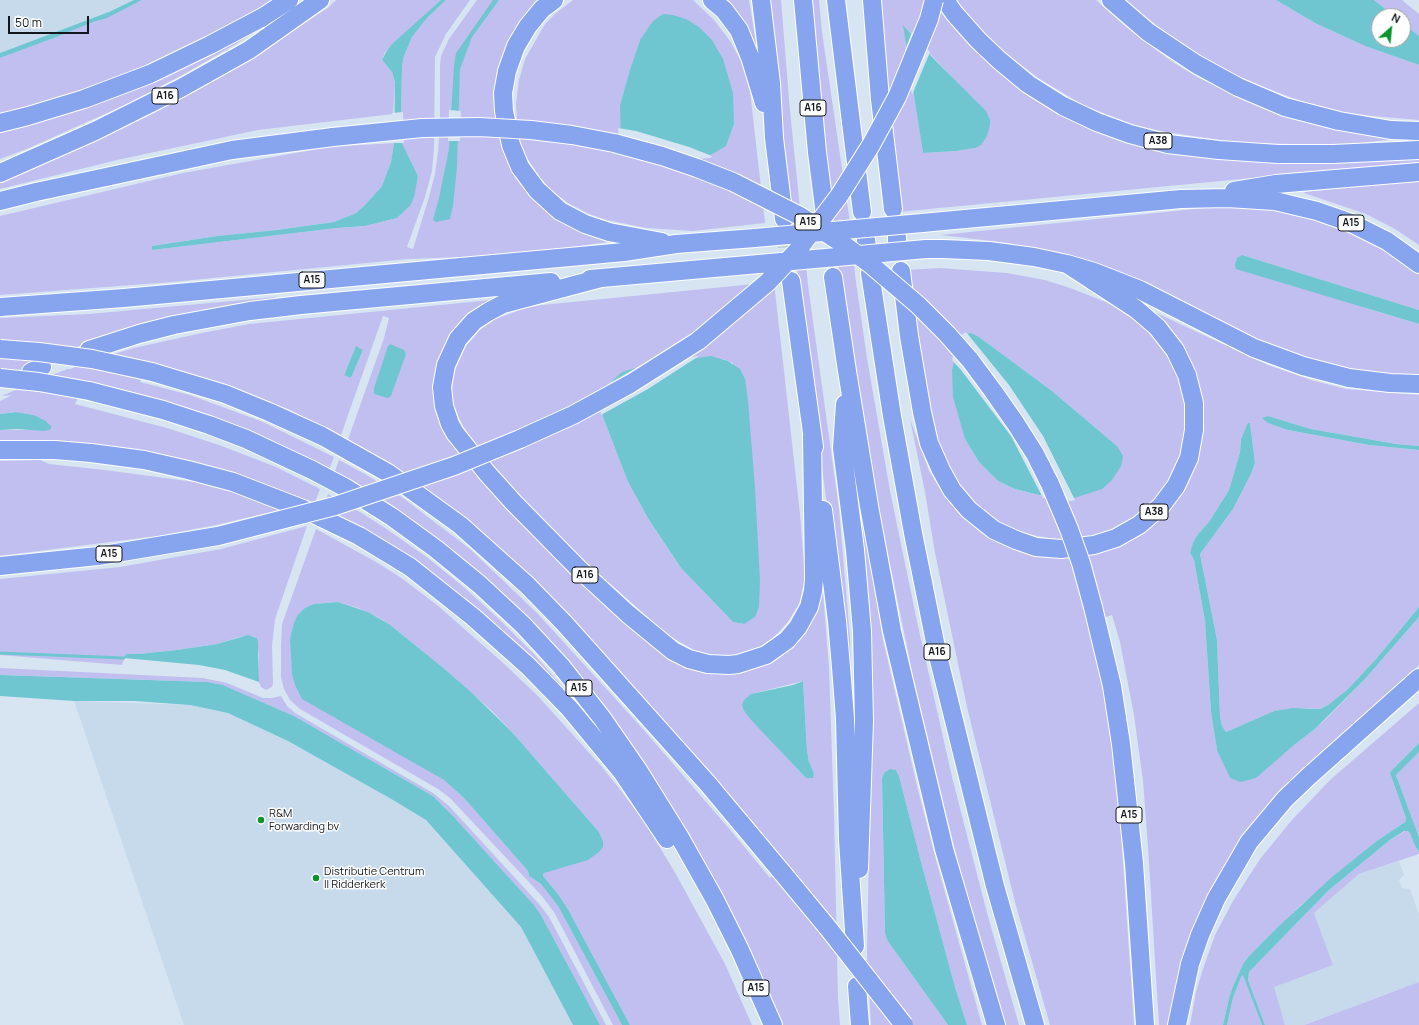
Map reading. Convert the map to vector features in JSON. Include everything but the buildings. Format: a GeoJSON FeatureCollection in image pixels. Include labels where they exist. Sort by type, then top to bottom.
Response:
{"type":"FeatureCollection","features":[{"type":"Feature","properties":{"kind":"highway","name":"A16"},"geometry":{"type":"LineString","coordinates":[[0,123],[84,99],[150,74],[263,17],[289,0]]}},
{"type":"Feature","properties":{"kind":"highway","name":"A16"},"geometry":{"type":"LineString","coordinates":[[0,174],[95,132],[181,88],[249,50],[320,0]]}},
{"type":"Feature","properties":{"kind":"highway","name":"A15"},"geometry":{"type":"LineString","coordinates":[[554,0],[542,9],[528,26],[516,46],[507,71],[503,93],[504,111],[510,145],[520,167],[537,190],[560,211],[585,224],[609,232],[676,244]]}},
{"type":"Feature","properties":{"kind":"highway"},"geometry":{"type":"LineString","coordinates":[[712,0],[724,10],[738,30],[757,78],[774,138]]}},
{"type":"Feature","properties":{"kind":"highway"},"geometry":{"type":"LineString","coordinates":[[761,0],[771,83],[774,138],[784,219]]}},
{"type":"Feature","properties":{"kind":"highway","name":"A16"},"geometry":{"type":"LineString","coordinates":[[803,0],[817,152],[825,215]]}},
{"type":"Feature","properties":{"kind":"highway"},"geometry":{"type":"LineString","coordinates":[[836,0],[864,236],[922,222],[1181,199],[1276,184],[1419,172]]}},
{"type":"Feature","properties":{"kind":"highway"},"geometry":{"type":"LineString","coordinates":[[847,0],[851,123]]}},
{"type":"Feature","properties":{"kind":"highway"},"geometry":{"type":"LineString","coordinates":[[872,0],[880,99],[893,209]]}},
{"type":"Feature","properties":{"kind":"highway","name":"A15"},"geometry":{"type":"LineString","coordinates":[[0,566],[98,556],[218,536],[335,506],[454,466],[505,445],[573,415],[630,384],[698,340],[768,282],[797,251],[839,196],[871,145],[897,97],[929,18],[934,0]]}},
{"type":"Feature","properties":{"kind":"highway","name":"A38"},"geometry":{"type":"LineString","coordinates":[[945,0],[954,13],[978,40],[1028,84],[1063,106],[1097,122],[1130,134],[1176,145],[1219,150],[1278,154],[1333,154],[1419,150]]}},
{"type":"Feature","properties":{"kind":"highway"},"geometry":{"type":"LineString","coordinates":[[1111,0],[1148,32],[1196,64],[1244,90],[1285,107],[1339,122],[1391,130],[1419,131]]}},
{"type":"Feature","properties":{"kind":"highway","name":"A15"},"geometry":{"type":"LineString","coordinates":[[0,201],[232,150],[333,137],[422,128],[479,127],[531,130],[572,135],[662,156],[733,182],[800,216],[840,242],[870,264],[918,306],[970,360],[1016,424],[1034,454],[1050,484],[1072,536],[1093,607],[1112,686],[1121,744],[1134,863],[1145,1025]]}},
{"type":"Feature","properties":{"kind":"highway","name":"A15"},"geometry":{"type":"LineString","coordinates":[[1181,199],[1227,198],[1275,201],[1317,211],[1350,223],[1387,241],[1419,264]]}},
{"type":"Feature","properties":{"kind":"highway","name":"A15"},"geometry":{"type":"LineString","coordinates":[[0,307],[110,299],[616,253],[676,244],[755,238],[864,236]]}},
{"type":"Feature","properties":{"kind":"highway","name":"A15"},"geometry":{"type":"LineString","coordinates":[[89,350],[132,336],[174,325],[250,311],[301,305],[759,264],[864,236]]}},
{"type":"Feature","properties":{"kind":"highway","name":"A38"},"geometry":{"type":"LineString","coordinates":[[864,236],[926,249],[989,251],[1034,257],[1067,264],[1094,272],[1140,290],[1254,348],[1303,366],[1349,378],[1390,383],[1419,384]]}},
{"type":"Feature","properties":{"kind":"highway","name":"A38"},"geometry":{"type":"LineString","coordinates":[[901,270],[909,336],[922,412],[929,443],[948,483],[969,510],[994,530],[1036,547],[1061,549],[1094,545],[1116,538],[1138,525],[1161,506],[1176,486],[1188,458],[1194,430],[1194,403],[1187,376],[1175,350],[1157,327],[1136,309],[1067,264]]}},
{"type":"Feature","properties":{"kind":"highway","name":"A16"},"geometry":{"type":"LineString","coordinates":[[870,273],[892,416],[913,533],[937,652],[995,886],[1035,1025]]}},
{"type":"Feature","properties":{"kind":"highway","name":"A16"},"geometry":{"type":"LineString","coordinates":[[833,277],[869,506],[892,631],[944,849],[996,1025]]}},
{"type":"Feature","properties":{"kind":"highway","name":"A16"},"geometry":{"type":"LineString","coordinates":[[601,278],[503,304],[474,321],[458,339],[446,365],[442,387],[444,406],[450,424],[455,433],[514,503],[578,568],[628,614],[673,651],[689,659],[708,664],[738,664],[757,659],[769,653],[787,640],[798,627],[809,606],[813,591],[814,579],[812,436]]}},
{"type":"Feature","properties":{"kind":"highway","name":"A16"},"geometry":{"type":"LineString","coordinates":[[791,281],[832,582],[841,667],[845,718],[848,840],[855,939],[861,841],[864,721],[862,631],[855,550],[842,448],[847,371]]}},
{"type":"Feature","properties":{"kind":"highway"},"geometry":{"type":"LineString","coordinates":[[0,350],[39,352],[92,359],[152,372],[225,394],[322,436],[359,456],[400,482],[460,525],[527,585],[564,623],[703,778],[833,934],[904,1025]]}},
{"type":"Feature","properties":{"kind":"highway","name":"A15"},"geometry":{"type":"LineString","coordinates":[[0,378],[39,382],[89,391],[163,410],[209,425],[312,470],[346,488],[392,517],[442,553],[480,585],[522,625],[561,666],[602,718],[638,770],[679,836],[740,950],[773,1025]]}},
{"type":"Feature","properties":{"kind":"highway","name":"A15"},"geometry":{"type":"LineString","coordinates":[[0,450],[55,450],[144,460],[233,482],[303,509],[330,522],[366,540],[410,568],[478,622],[528,666],[569,708],[622,772],[667,838],[707,908],[740,950]]}},
{"type":"Feature","properties":{"kind":"highway"},"geometry":{"type":"LineString","coordinates":[[1177,1025],[1190,964],[1200,935],[1216,899],[1249,842],[1285,799],[1419,678]]}},
{"type":"Feature","properties":{"kind":"highway"},"geometry":{"type":"LineString","coordinates":[[1346,743],[1419,690]]}},
{"type":"Feature","properties":{"kind":"highway"},"geometry":{"type":"LineString","coordinates":[[857,986],[860,1025]]}},
{"type":"Feature","properties":{"kind":"shaded area"},"geometry":{"type":"Polygon","coordinates":[[[0,0],[201,0],[0,84],[0,0]]]}},
{"type":"Feature","properties":{"kind":"shaded area"},"geometry":{"type":"Polygon","coordinates":[[[134,0],[142,0],[107,18],[0,58],[0,53],[109,12],[134,0]]]}},
{"type":"Feature","properties":{"kind":"shaded area"},"geometry":{"type":"Polygon","coordinates":[[[142,0],[281,0],[108,84],[0,115],[0,58],[107,18],[142,0]]]}},
{"type":"Feature","properties":{"kind":"shaded area"},"geometry":{"type":"Polygon","coordinates":[[[336,0],[441,0],[385,52],[382,60],[392,72],[395,84],[393,114],[258,130],[117,160],[0,189],[0,180],[55,159],[105,137],[154,113],[217,79],[329,7],[336,0]]]}},
{"type":"Feature","properties":{"kind":"shaded area"},"geometry":{"type":"Polygon","coordinates":[[[441,0],[446,0],[427,18],[412,37],[404,56],[402,66],[402,143],[418,176],[414,197],[410,206],[397,218],[365,226],[152,250],[152,246],[217,236],[334,222],[356,213],[382,186],[391,162],[394,143],[395,83],[392,72],[382,60],[392,44],[441,0]]]}},
{"type":"Feature","properties":{"kind":"shaded area"},"geometry":{"type":"Polygon","coordinates":[[[446,0],[470,0],[446,34],[435,57],[434,148],[432,171],[425,197],[407,247],[413,249],[435,174],[440,124],[441,56],[449,39],[477,0],[549,0],[501,85],[531,190],[622,240],[516,255],[408,259],[172,282],[0,295],[0,216],[183,173],[329,147],[394,143],[391,162],[382,186],[356,213],[334,222],[217,236],[152,246],[152,250],[365,226],[397,218],[410,206],[418,176],[402,143],[402,66],[404,56],[412,37],[427,18],[446,0]]]}},
{"type":"Feature","properties":{"kind":"shaded area"},"geometry":{"type":"Polygon","coordinates":[[[493,0],[499,0],[472,37],[460,69],[457,167],[453,206],[450,219],[436,222],[433,220],[449,149],[456,53],[493,0]]]}},
{"type":"Feature","properties":{"kind":"shaded area"},"geometry":{"type":"Polygon","coordinates":[[[573,0],[693,0],[714,20],[730,41],[742,63],[749,82],[765,223],[693,231],[646,228],[607,220],[589,214],[568,203],[551,190],[538,175],[526,156],[520,141],[516,104],[519,80],[525,59],[545,24],[573,0]],[[640,40],[620,105],[709,156],[726,145],[734,124],[640,40]]]}},
{"type":"Feature","properties":{"kind":"shaded area"},"geometry":{"type":"Polygon","coordinates":[[[722,0],[749,0],[757,56],[722,0]]]}},
{"type":"Feature","properties":{"kind":"shaded area"},"geometry":{"type":"Polygon","coordinates":[[[768,0],[781,0],[790,111],[808,285],[839,509],[850,637],[851,671],[849,671],[803,324],[768,0]]]}},
{"type":"Feature","properties":{"kind":"shaded area"},"geometry":{"type":"Polygon","coordinates":[[[811,0],[819,0],[822,32],[849,216],[855,275],[867,358],[890,491],[918,626],[952,777],[987,913],[1019,1025],[1003,1025],[954,846],[913,676],[877,500],[841,287],[812,28],[811,0]]]}},
{"type":"Feature","properties":{"kind":"shaded area"},"geometry":{"type":"Polygon","coordinates":[[[881,0],[937,0],[972,42],[1130,139],[1419,154],[1419,162],[898,212],[881,0]],[[904,26],[923,153],[957,151],[975,148],[979,104],[904,26]]]}},
{"type":"Feature","properties":{"kind":"shaded area"},"geometry":{"type":"Polygon","coordinates":[[[956,0],[1096,0],[1125,26],[1171,61],[1199,78],[1262,108],[1304,122],[1342,130],[1419,136],[1344,145],[1241,143],[1166,132],[1134,125],[1083,105],[1038,78],[1001,49],[983,32],[956,0]]]}},
{"type":"Feature","properties":{"kind":"shaded area"},"geometry":{"type":"Polygon","coordinates":[[[1126,0],[1276,0],[1315,23],[1365,46],[1419,65],[1419,120],[1335,111],[1303,102],[1269,89],[1224,70],[1204,58],[1161,29],[1126,0]]]}},
{"type":"Feature","properties":{"kind":"shaded area"},"geometry":{"type":"Polygon","coordinates":[[[1276,0],[1374,0],[1384,8],[1371,8],[1371,48],[1411,48],[1411,30],[1419,36],[1419,65],[1365,46],[1315,23],[1276,0]]]}},
{"type":"Feature","properties":{"kind":"shaded area"},"geometry":{"type":"Polygon","coordinates":[[[1374,0],[1402,0],[1419,14],[1419,36],[1411,30],[1411,8],[1384,8],[1374,0]]]}},
{"type":"Feature","properties":{"kind":"shaded area"},"geometry":{"type":"Polygon","coordinates":[[[663,14],[686,19],[699,27],[712,40],[723,59],[733,93],[734,124],[726,146],[709,156],[621,142],[620,105],[630,70],[640,40],[653,21],[663,14]]]}},
{"type":"Feature","properties":{"kind":"shaded area"},"geometry":{"type":"Polygon","coordinates":[[[276,18],[236,44],[186,73],[127,104],[29,148],[0,159],[0,126],[276,18]]]}},
{"type":"Feature","properties":{"kind":"shaded area"},"geometry":{"type":"Polygon","coordinates":[[[903,25],[935,60],[986,111],[990,120],[990,125],[987,136],[981,145],[975,148],[957,151],[923,153],[903,25]]]}},
{"type":"Feature","properties":{"kind":"shaded area"},"geometry":{"type":"Polygon","coordinates":[[[1419,180],[1419,245],[1395,229],[1366,214],[1304,193],[1305,192],[1419,180]]]}},
{"type":"Feature","properties":{"kind":"shaded area"},"geometry":{"type":"Polygon","coordinates":[[[1224,206],[1257,207],[1320,217],[1379,244],[1419,272],[1419,310],[1242,255],[1365,308],[1419,324],[1419,378],[1340,370],[1276,348],[1049,252],[1008,243],[941,235],[1224,206]]]}},
{"type":"Feature","properties":{"kind":"shaded area"},"geometry":{"type":"Polygon","coordinates":[[[1242,255],[1419,310],[1419,324],[1236,269],[1235,265],[1237,258],[1242,255]]]}},
{"type":"Feature","properties":{"kind":"shaded area"},"geometry":{"type":"Polygon","coordinates":[[[940,268],[1007,273],[1045,280],[1073,289],[1123,309],[1143,321],[1173,358],[1186,402],[1186,426],[1181,454],[1174,473],[1163,491],[1147,509],[1128,522],[1110,531],[1082,539],[1060,540],[1026,534],[1013,529],[996,521],[979,508],[953,476],[942,456],[932,427],[906,270],[940,268]],[[979,337],[965,439],[979,462],[998,481],[1015,489],[1039,495],[1071,499],[1117,446],[1052,391],[979,337]]]}},
{"type":"Feature","properties":{"kind":"shaded area"},"geometry":{"type":"Polygon","coordinates":[[[774,282],[800,514],[805,577],[799,604],[787,623],[773,638],[757,649],[737,655],[726,656],[705,654],[694,650],[668,635],[581,558],[541,519],[476,448],[461,422],[454,406],[452,390],[456,368],[466,346],[480,330],[493,320],[525,308],[542,305],[774,282]],[[723,359],[603,417],[628,482],[649,520],[681,568],[733,622],[744,624],[733,363],[723,359]]]}},
{"type":"Feature","properties":{"kind":"shaded area"},"geometry":{"type":"Polygon","coordinates":[[[276,297],[274,300],[103,337],[0,380],[0,318],[89,314],[276,297]]]}},
{"type":"Feature","properties":{"kind":"shaded area"},"geometry":{"type":"Polygon","coordinates":[[[501,299],[459,325],[444,426],[685,665],[766,660],[822,581],[829,667],[838,999],[840,1025],[780,1025],[719,890],[690,835],[656,781],[615,722],[570,664],[334,474],[339,460],[365,474],[403,498],[470,549],[538,614],[642,728],[770,878],[787,864],[567,621],[346,445],[384,338],[389,318],[383,316],[341,435],[288,409],[229,386],[148,362],[140,382],[190,395],[263,422],[334,457],[329,470],[253,433],[202,413],[141,394],[86,381],[75,404],[167,428],[219,445],[276,467],[320,489],[313,508],[233,478],[0,443],[0,430],[26,430],[49,423],[34,415],[16,412],[0,414],[0,401],[12,395],[1,396],[67,369],[134,348],[249,324],[501,299]],[[356,347],[344,374],[351,378],[363,350],[356,347]],[[803,681],[751,694],[744,711],[806,778],[809,762],[803,681]]]}},
{"type":"Feature","properties":{"kind":"shaded area"},"geometry":{"type":"Polygon","coordinates":[[[1152,311],[1268,365],[1311,380],[1346,389],[1419,395],[1419,446],[1396,444],[1311,429],[1268,416],[1288,430],[1369,445],[1419,450],[1419,607],[1376,659],[1347,690],[1328,705],[1320,709],[1305,708],[1274,711],[1226,732],[1222,726],[1220,716],[1217,640],[1200,554],[1233,509],[1251,474],[1255,463],[1250,423],[1241,439],[1240,452],[1229,490],[1209,522],[1198,534],[1190,553],[1194,560],[1205,621],[1211,712],[1217,750],[1294,745],[1328,717],[1365,679],[1419,617],[1419,665],[1249,832],[1171,1025],[1159,1025],[1143,781],[1134,715],[1120,642],[1112,615],[1091,622],[1115,744],[1134,1025],[1050,1025],[1015,902],[967,707],[935,553],[925,492],[910,419],[929,471],[946,498],[963,517],[980,532],[999,543],[1026,553],[1047,557],[1070,558],[1090,554],[1159,517],[1199,402],[1151,313],[1152,311]]]}},
{"type":"Feature","properties":{"kind":"shaded area"},"geometry":{"type":"Polygon","coordinates":[[[971,333],[979,337],[1052,391],[1117,446],[1123,456],[1121,466],[1112,480],[1102,489],[1071,499],[1039,495],[1015,489],[998,481],[979,462],[965,439],[953,397],[952,370],[959,344],[966,334],[971,333]]]}},
{"type":"Feature","properties":{"kind":"shaded area"},"geometry":{"type":"Polygon","coordinates":[[[390,344],[404,350],[406,354],[391,396],[388,398],[374,394],[374,388],[390,344]]]}},
{"type":"Feature","properties":{"kind":"shaded area"},"geometry":{"type":"Polygon","coordinates":[[[356,346],[363,350],[351,378],[344,375],[356,346]]]}},
{"type":"Feature","properties":{"kind":"shaded area"},"geometry":{"type":"Polygon","coordinates":[[[711,356],[728,361],[740,369],[745,379],[748,401],[760,580],[759,607],[755,617],[744,624],[733,622],[681,568],[649,520],[628,482],[603,417],[602,401],[606,391],[612,381],[622,372],[646,365],[711,356]]]}},
{"type":"Feature","properties":{"kind":"shaded area"},"geometry":{"type":"Polygon","coordinates":[[[16,412],[34,415],[46,421],[51,426],[51,429],[45,431],[17,429],[0,430],[0,414],[16,412]]]}},
{"type":"Feature","properties":{"kind":"shaded area"},"geometry":{"type":"Polygon","coordinates":[[[1268,416],[1311,429],[1396,444],[1419,446],[1419,450],[1369,445],[1288,430],[1268,423],[1262,418],[1268,416]]]}},
{"type":"Feature","properties":{"kind":"shaded area"},"geometry":{"type":"Polygon","coordinates":[[[1248,423],[1250,423],[1255,463],[1251,474],[1233,509],[1200,554],[1217,640],[1220,716],[1222,726],[1226,732],[1274,711],[1293,708],[1320,709],[1328,705],[1347,690],[1376,659],[1419,607],[1419,617],[1365,679],[1315,729],[1256,778],[1241,782],[1230,778],[1217,750],[1211,712],[1205,621],[1194,560],[1190,553],[1198,534],[1209,522],[1229,490],[1240,452],[1241,439],[1248,423]]]}},
{"type":"Feature","properties":{"kind":"shaded area"},"geometry":{"type":"Polygon","coordinates":[[[40,460],[49,464],[202,483],[216,486],[280,510],[216,525],[157,536],[0,556],[0,461],[40,460]]]}},
{"type":"Feature","properties":{"kind":"shaded area"},"geometry":{"type":"Polygon","coordinates":[[[328,494],[385,528],[428,558],[466,589],[534,654],[588,716],[586,717],[539,667],[323,510],[328,494]]]}},
{"type":"Feature","properties":{"kind":"shaded area"},"geometry":{"type":"Polygon","coordinates":[[[857,502],[870,562],[883,640],[917,786],[982,1025],[967,1025],[955,987],[899,776],[896,770],[884,773],[882,778],[885,933],[887,940],[948,1025],[871,1025],[867,953],[870,805],[857,502]]]}},
{"type":"Feature","properties":{"kind":"shaded area"},"geometry":{"type":"Polygon","coordinates":[[[307,526],[275,619],[272,646],[273,683],[272,687],[266,690],[261,687],[259,682],[259,654],[256,637],[243,636],[217,644],[177,650],[126,654],[122,665],[0,655],[0,579],[120,567],[221,549],[307,526]]]}},
{"type":"Feature","properties":{"kind":"shaded area"},"geometry":{"type":"Polygon","coordinates":[[[316,529],[400,577],[437,605],[537,695],[601,766],[647,826],[677,876],[725,964],[752,1025],[630,1025],[568,909],[543,876],[544,873],[603,847],[603,841],[599,832],[492,711],[441,666],[389,624],[358,608],[338,602],[314,604],[291,659],[295,685],[444,780],[464,798],[528,871],[529,876],[541,884],[558,906],[622,1025],[613,1025],[554,912],[541,895],[450,798],[438,789],[300,709],[290,700],[284,689],[281,677],[282,624],[316,529]]]}},
{"type":"Feature","properties":{"kind":"shaded area"},"geometry":{"type":"Polygon","coordinates":[[[338,602],[368,612],[389,624],[471,692],[512,732],[599,832],[603,841],[603,847],[599,852],[588,860],[544,873],[543,876],[568,909],[630,1025],[622,1025],[558,906],[541,884],[529,876],[528,871],[464,798],[444,780],[302,699],[295,685],[292,674],[290,639],[294,623],[297,616],[305,608],[314,604],[338,602]]]}},
{"type":"Feature","properties":{"kind":"shaded area"},"geometry":{"type":"Polygon","coordinates":[[[248,635],[257,638],[258,642],[259,682],[225,670],[199,665],[124,658],[126,654],[177,650],[217,644],[248,635]]]}},
{"type":"Feature","properties":{"kind":"shaded area"},"geometry":{"type":"Polygon","coordinates":[[[0,668],[203,678],[227,683],[263,698],[281,696],[287,706],[295,713],[433,793],[449,806],[540,905],[549,917],[606,1025],[600,1025],[541,915],[534,905],[433,796],[294,716],[223,685],[208,682],[0,675],[0,668]]]}},
{"type":"Feature","properties":{"kind":"shaded area"},"geometry":{"type":"Polygon","coordinates":[[[0,675],[208,682],[223,685],[294,716],[433,796],[534,905],[541,915],[600,1025],[573,1025],[521,927],[426,820],[393,800],[288,741],[228,713],[190,705],[134,701],[74,701],[0,696],[0,675]]]}},
{"type":"Feature","properties":{"kind":"shaded area"},"geometry":{"type":"Polygon","coordinates":[[[803,681],[807,751],[809,762],[814,774],[813,778],[806,778],[752,721],[744,711],[742,705],[744,700],[751,694],[793,685],[803,681]]]}},
{"type":"Feature","properties":{"kind":"shaded area"},"geometry":{"type":"Polygon","coordinates":[[[74,701],[190,705],[228,713],[288,741],[426,820],[521,927],[573,1025],[184,1025],[74,701]]]}},
{"type":"Feature","properties":{"kind":"shaded area"},"geometry":{"type":"Polygon","coordinates":[[[1419,703],[1419,743],[1390,773],[1406,818],[1405,822],[1378,840],[1302,904],[1249,956],[1243,964],[1233,986],[1223,1025],[1190,1025],[1196,992],[1215,935],[1233,901],[1260,859],[1292,820],[1330,780],[1419,703]]]}},
{"type":"Feature","properties":{"kind":"shaded area"},"geometry":{"type":"Polygon","coordinates":[[[1419,743],[1419,752],[1396,775],[1419,837],[1419,851],[1416,848],[1410,833],[1408,831],[1404,831],[1390,840],[1329,890],[1249,972],[1248,980],[1265,1025],[1262,1025],[1243,975],[1233,998],[1227,1025],[1223,1025],[1233,986],[1243,964],[1249,956],[1332,877],[1378,840],[1405,822],[1406,818],[1390,773],[1419,743]]]}},
{"type":"Feature","properties":{"kind":"shaded area"},"geometry":{"type":"Polygon","coordinates":[[[1419,752],[1419,837],[1396,775],[1419,752]]]}},
{"type":"Feature","properties":{"kind":"shaded area"},"geometry":{"type":"Polygon","coordinates":[[[890,769],[896,770],[899,776],[955,987],[967,1025],[948,1025],[887,940],[885,933],[882,778],[884,773],[890,769]]]}},
{"type":"Feature","properties":{"kind":"shaded area"},"geometry":{"type":"Polygon","coordinates":[[[1405,831],[1409,831],[1412,835],[1419,854],[1359,874],[1314,913],[1333,965],[1274,987],[1285,1025],[1265,1025],[1248,980],[1249,972],[1329,890],[1390,840],[1405,831]]]}},
{"type":"Feature","properties":{"kind":"shaded area"},"geometry":{"type":"Polygon","coordinates":[[[1399,861],[1404,875],[1399,880],[1402,888],[1410,889],[1419,915],[1419,982],[1304,1025],[1285,1025],[1273,987],[1332,965],[1314,913],[1359,874],[1399,861]]]}},
{"type":"Feature","properties":{"kind":"shaded area"},"geometry":{"type":"Polygon","coordinates":[[[1243,975],[1262,1025],[1227,1025],[1233,998],[1243,975]]]}},
{"type":"Feature","properties":{"kind":"shaded area"},"geometry":{"type":"Polygon","coordinates":[[[1419,982],[1419,1025],[1304,1025],[1307,1024],[1419,982]]]}},
{"type":"Feature","properties":{"kind":"pier"},"geometry":{"type":"Polygon","coordinates":[[[912,32],[930,52],[912,95],[905,50],[912,32]]]}},
{"type":"Feature","properties":{"kind":"pier"},"geometry":{"type":"Polygon","coordinates":[[[449,110],[461,111],[460,141],[448,141],[449,110]]]}},
{"type":"Feature","properties":{"kind":"pier"},"geometry":{"type":"Polygon","coordinates":[[[403,112],[404,143],[392,143],[392,113],[403,112]]]}},
{"type":"Feature","properties":{"kind":"pier"},"geometry":{"type":"Polygon","coordinates":[[[618,128],[636,131],[689,147],[712,156],[710,158],[692,159],[619,141],[618,128]]]}},
{"type":"Feature","properties":{"kind":"pier"},"geometry":{"type":"Polygon","coordinates":[[[966,332],[1009,385],[1043,436],[1075,500],[1071,501],[1043,498],[1011,436],[952,360],[960,336],[966,332]]]}},
{"type":"Feature","properties":{"kind":"pier"},"geometry":{"type":"Polygon","coordinates":[[[699,356],[648,389],[601,415],[600,401],[608,384],[645,363],[699,356]]]}},
{"type":"Feature","properties":{"kind":"waterway"},"geometry":{"type":"LineString","coordinates":[[0,653],[124,658]]}},
{"type":"Feature","properties":{"kind":"tunnel"},"geometry":{"type":"LineString","coordinates":[[784,219],[787,247]]}},
{"type":"Feature","properties":{"kind":"place","name":"R&M Forwarding bv"},"geometry":{"type":"Point","coordinates":[261,820]}},
{"type":"Feature","properties":{"kind":"place","name":"Distributie Centrum II Ridderkerk"},"geometry":{"type":"Point","coordinates":[316,878]}}]}
